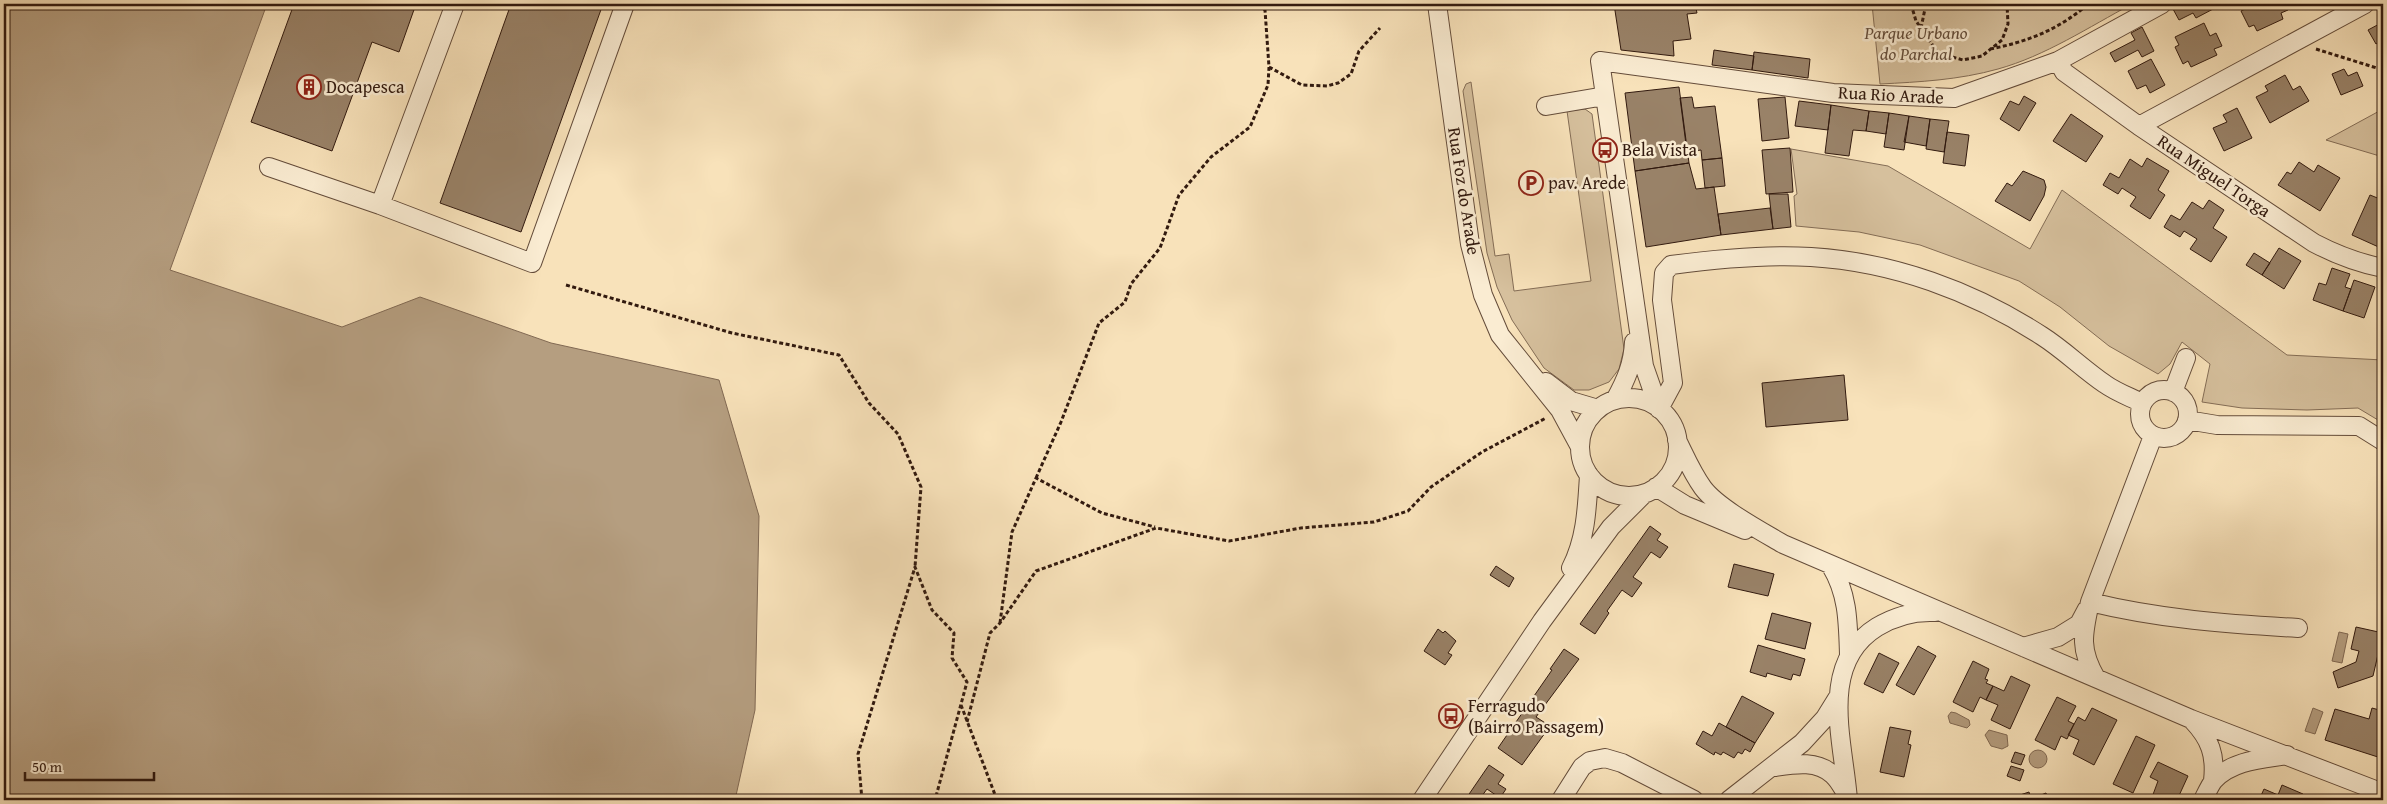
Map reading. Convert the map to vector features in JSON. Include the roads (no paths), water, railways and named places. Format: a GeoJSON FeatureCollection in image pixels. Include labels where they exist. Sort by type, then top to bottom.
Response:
{"type":"FeatureCollection","features":[{"type":"Feature","properties":{"kind":"street"},"geometry":{"type":"LineString","coordinates":[[380,205],[455,4]]}},
{"type":"Feature","properties":{"kind":"street"},"geometry":{"type":"LineString","coordinates":[[269,166],[380,205],[532,264],[625,4]]}},
{"type":"Feature","properties":{"kind":"street","name":"Rua Foz do Arade"},"geometry":{"type":"LineString","coordinates":[[1437,4],[1470,244],[1483,296],[1500,335],[1527,366],[1560,410],[1580,448],[1582,462],[1589,475],[1587,515],[1579,552],[1542,622]]}},
{"type":"Feature","properties":{"kind":"street","name":"Rua Rio Arade"},"geometry":{"type":"LineString","coordinates":[[1605,96],[1600,61],[1833,93],[1954,98],[2058,61],[2162,4]]}},
{"type":"Feature","properties":{"kind":"street"},"geometry":{"type":"LineString","coordinates":[[2139,126],[2365,4]]}},
{"type":"Feature","properties":{"kind":"street","name":"Rua Miguel Torga"},"geometry":{"type":"LineString","coordinates":[[2058,61],[2064,72],[2139,126],[2314,243],[2337,255],[2363,264],[2383,268]]}},
{"type":"Feature","properties":{"kind":"street"},"geometry":{"type":"LineString","coordinates":[[1546,106],[1605,96],[1644,366],[1660,409]]}},
{"type":"Feature","properties":{"kind":"street"},"geometry":{"type":"LineString","coordinates":[[1660,409],[1673,383],[1662,300],[1664,273],[1671,265],[1746,258],[1811,257],[1878,266],[1932,280],[1992,307],[2034,331],[2106,385],[2142,403]]}},
{"type":"Feature","properties":{"kind":"street"},"geometry":{"type":"LineString","coordinates":[[1615,400],[1633,360],[1634,302]]}},
{"type":"Feature","properties":{"kind":"street"},"geometry":{"type":"LineString","coordinates":[[2173,392],[2186,358]]}},
{"type":"Feature","properties":{"kind":"street","name":"Rua Foz do Arade"},"geometry":{"type":"LineString","coordinates":[[1527,366],[1571,401],[1598,409]]}},
{"type":"Feature","properties":{"kind":"street"},"geometry":{"type":"LineString","coordinates":[[2161,390],[2173,392],[2183,399],[2187,406],[2187,420],[2182,430],[2176,435],[2168,438],[2153,436],[2142,426],[2140,418],[2142,403],[2153,392],[2161,390]]}},
{"type":"Feature","properties":{"kind":"street"},"geometry":{"type":"LineString","coordinates":[[1580,448],[1584,426],[1598,409],[1615,400],[1636,398],[1646,401],[1660,409],[1670,420],[1688,464],[1704,490],[1739,518],[1784,544],[1831,566],[2191,719],[2289,755],[2382,794]]}},
{"type":"Feature","properties":{"kind":"street"},"geometry":{"type":"LineString","coordinates":[[2187,420],[2217,425],[2359,426],[2383,441]]}},
{"type":"Feature","properties":{"kind":"street"},"geometry":{"type":"LineString","coordinates":[[2023,647],[2058,637],[2078,624],[2090,602],[2153,436]]}},
{"type":"Feature","properties":{"kind":"street"},"geometry":{"type":"LineString","coordinates":[[1422,800],[1542,622],[1611,527],[1650,490],[1666,478],[1674,465],[1678,450],[1677,440]]}},
{"type":"Feature","properties":{"kind":"street"},"geometry":{"type":"LineString","coordinates":[[1589,475],[1604,489],[1614,493],[1629,496],[1650,490],[1756,535],[1784,544]]}},
{"type":"Feature","properties":{"kind":"street"},"geometry":{"type":"LineString","coordinates":[[1831,566],[1840,581],[1845,597],[1849,654]]}},
{"type":"Feature","properties":{"kind":"street"},"geometry":{"type":"LineString","coordinates":[[2090,602],[2155,616],[2222,624],[2298,628]]}},
{"type":"Feature","properties":{"kind":"street"},"geometry":{"type":"LineString","coordinates":[[2090,602],[2082,643],[2087,663],[2096,678]]}},
{"type":"Feature","properties":{"kind":"street"},"geometry":{"type":"LineString","coordinates":[[1848,799],[1838,697],[1842,674],[1849,654],[1866,634],[1882,624],[1902,615],[1941,612]]}},
{"type":"Feature","properties":{"kind":"street"},"geometry":{"type":"LineString","coordinates":[[1730,800],[1749,783],[1775,767],[1808,737],[1825,718],[1838,697]]}},
{"type":"Feature","properties":{"kind":"street"},"geometry":{"type":"LineString","coordinates":[[2191,719],[2206,735],[2213,751],[2215,765],[2214,781]]}},
{"type":"Feature","properties":{"kind":"street"},"geometry":{"type":"LineString","coordinates":[[2203,800],[2214,781],[2223,772],[2247,762],[2289,755]]}},
{"type":"Feature","properties":{"kind":"street"},"geometry":{"type":"LineString","coordinates":[[1561,800],[1582,767],[1590,761],[1605,758],[1622,763],[1694,800]]}},
{"type":"Feature","properties":{"kind":"street"},"geometry":{"type":"LineString","coordinates":[[1775,767],[1798,764],[1816,765],[1834,775],[1848,799]]}},
{"type":"Feature","properties":{"kind":"place","name":"Docapesca"},"geometry":{"type":"Point","coordinates":[309,87]}},
{"type":"Feature","properties":{"kind":"place","name":"Bela Vista"},"geometry":{"type":"Point","coordinates":[1605,150]}},
{"type":"Feature","properties":{"kind":"place","name":"pav. Arede"},"geometry":{"type":"Point","coordinates":[1531,183]}},
{"type":"Feature","properties":{"kind":"place","name":"Ferragudo (Bairro Passagem)"},"geometry":{"type":"Point","coordinates":[1451,716]}},
{"type":"Feature","properties":{"kind":"park label","name":"Parque Urbano do Parchal"},"geometry":{"type":"Point","coordinates":[1916,43]}}]}
